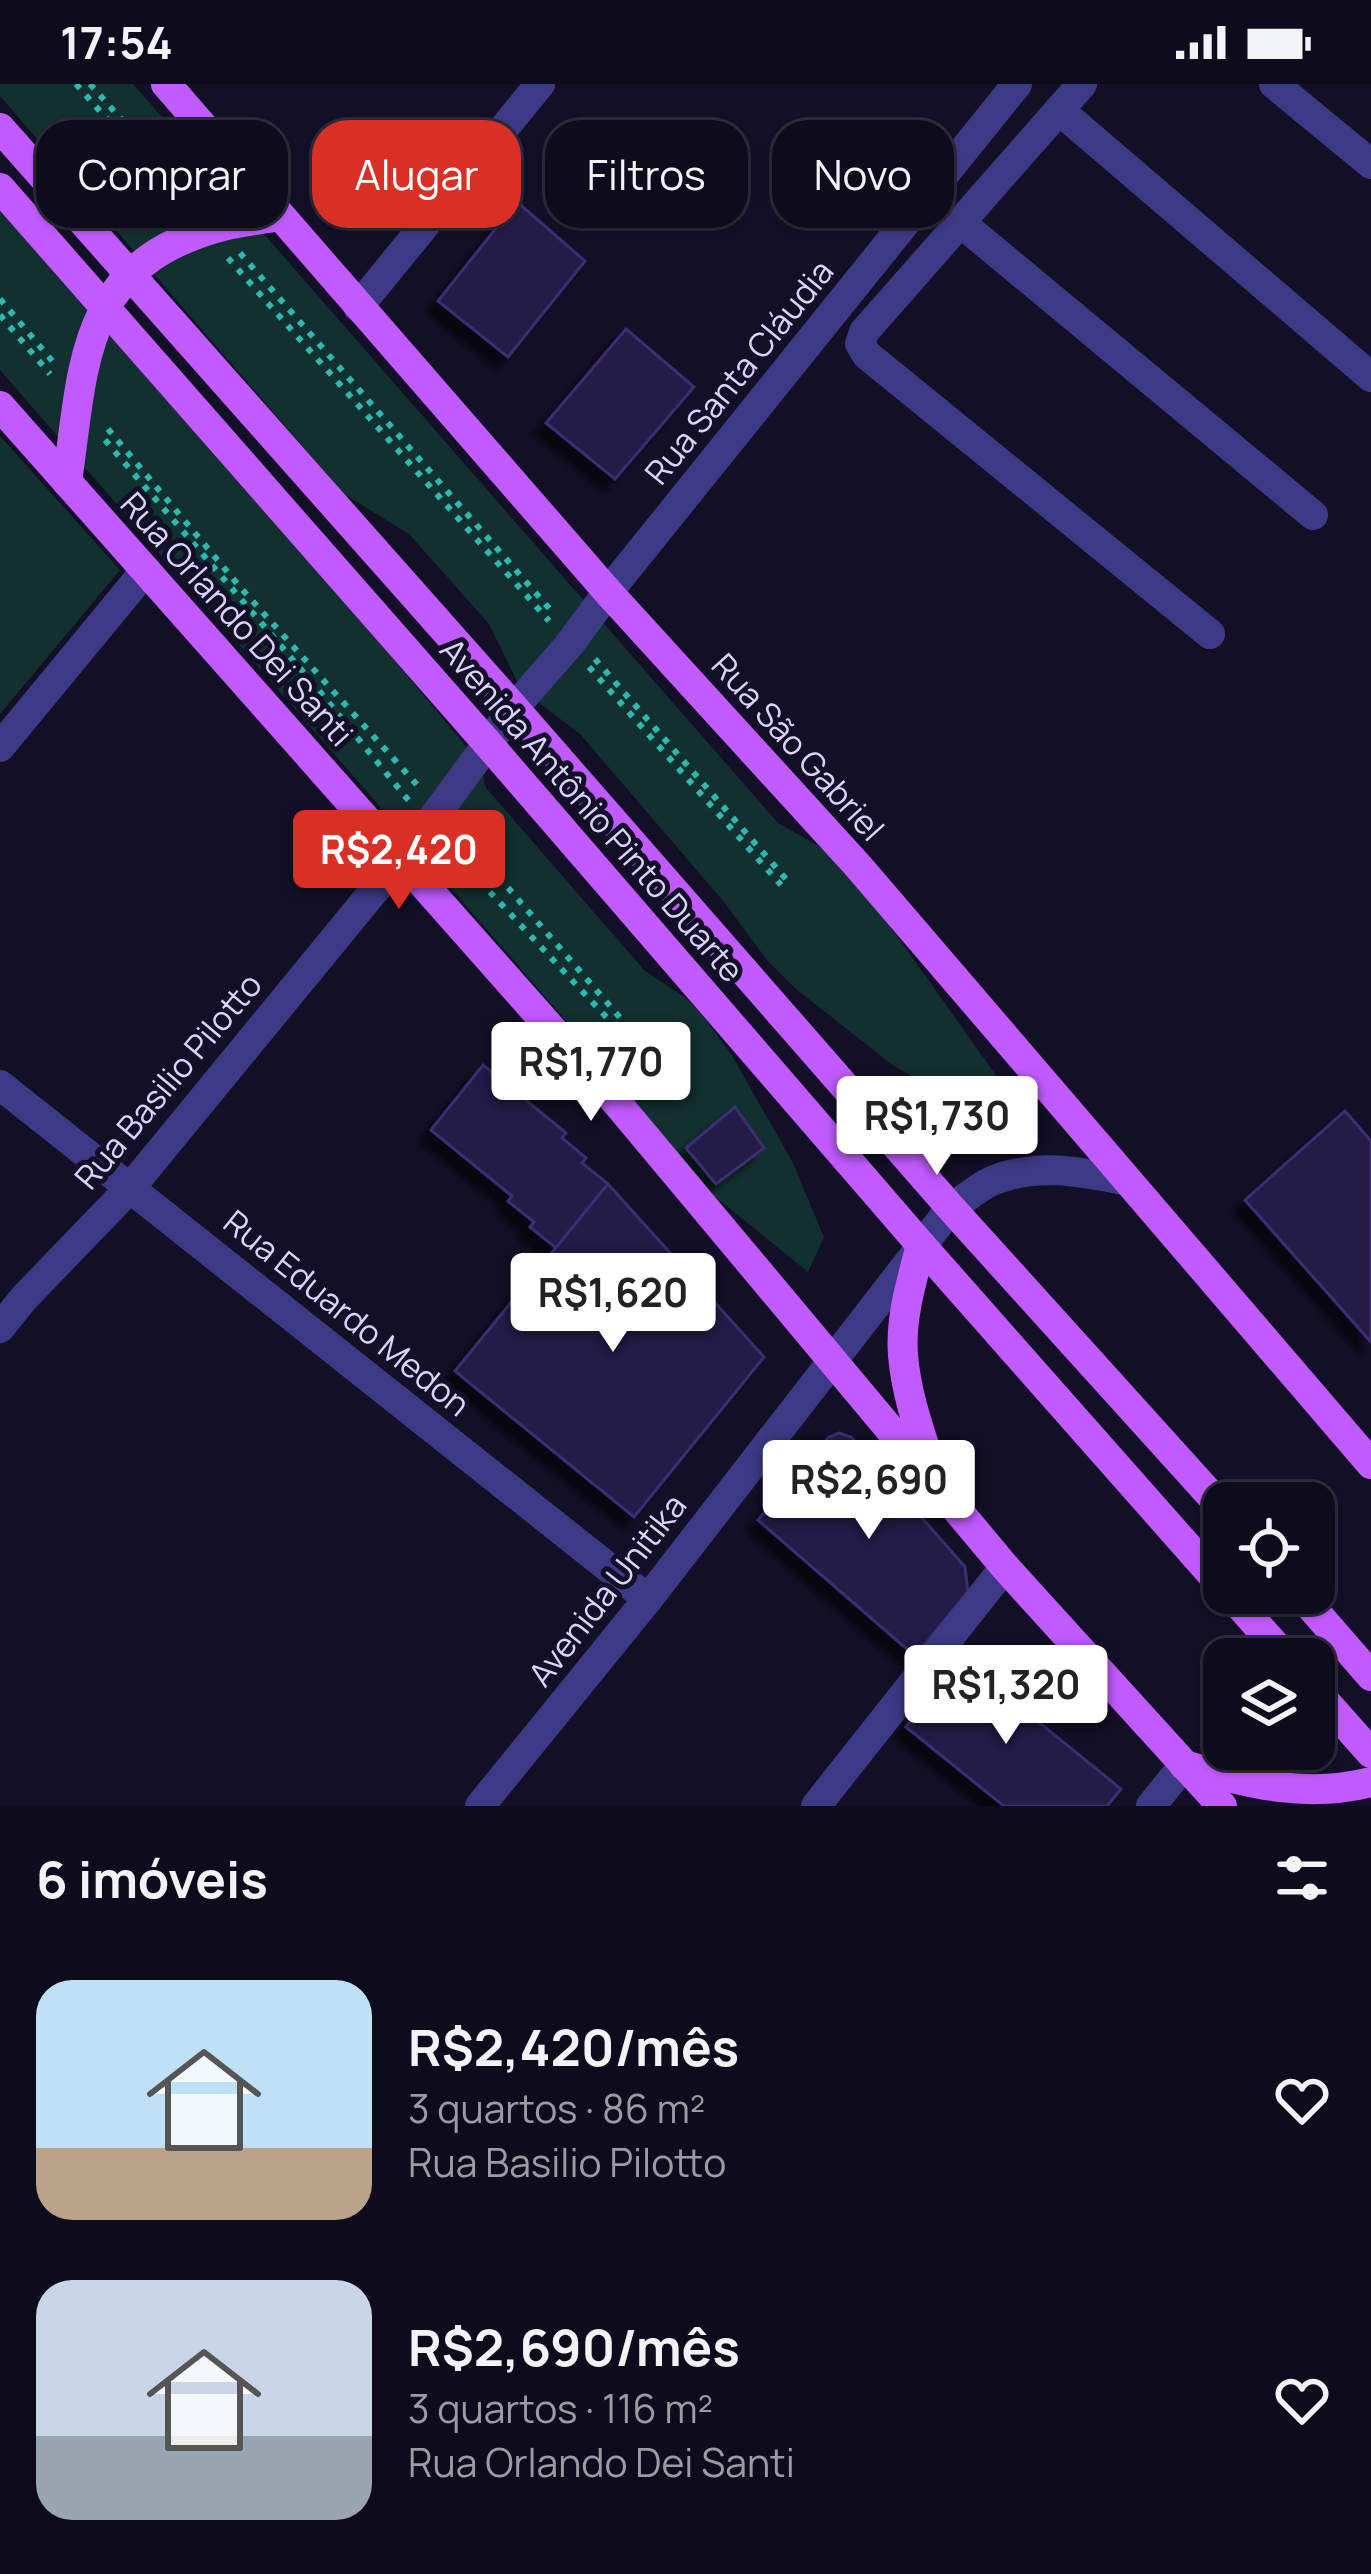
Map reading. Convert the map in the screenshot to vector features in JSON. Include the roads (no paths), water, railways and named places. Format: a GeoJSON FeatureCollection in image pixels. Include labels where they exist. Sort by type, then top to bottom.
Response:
{"type":"FeatureCollection","features":[{"type":"Feature","properties":{"kind":"main road","name":"Rua São Gabriel"},"geometry":{"type":"LineString","coordinates":[[166,84],[197,120]]}},
{"type":"Feature","properties":{"kind":"main road","name":"Avenida Antônio Pinto Duarte"},"geometry":{"type":"LineString","coordinates":[[0,128],[951,1208],[1203,1487]]}},
{"type":"Feature","properties":{"kind":"main road","name":"Avenida Antônio Pinto Duarte"},"geometry":{"type":"LineString","coordinates":[[0,188],[1203,1564]]}},
{"type":"Feature","properties":{"kind":"main road","name":"Rua São Gabriel"},"geometry":{"type":"LineString","coordinates":[[288,226],[608,592],[858,866],[1371,1463]]}},
{"type":"Feature","properties":{"kind":"main road"},"geometry":{"type":"LineString","coordinates":[[67,482],[87,350],[105,304],[128,275],[162,250],[217,228]]}},
{"type":"Feature","properties":{"kind":"main road","name":"Rua Orlando Dei Santi"},"geometry":{"type":"LineString","coordinates":[[0,406],[617,1103],[1005,1567],[1222,1806]]}},
{"type":"Feature","properties":{"kind":"main road"},"geometry":{"type":"LineString","coordinates":[[920,1245],[905,1309],[902,1354],[914,1414],[937,1486]]}},
{"type":"Feature","properties":{"kind":"main road","name":"Avenida Antônio Pinto Duarte"},"geometry":{"type":"LineString","coordinates":[[1247,1614],[1268,1638]]}},
{"type":"Feature","properties":{"kind":"main road"},"geometry":{"type":"LineString","coordinates":[[1317,1614],[1371,1676]]}},
{"type":"Feature","properties":{"kind":"main road"},"geometry":{"type":"LineString","coordinates":[[1335,1713],[1371,1753]]}},
{"type":"Feature","properties":{"kind":"main road"},"geometry":{"type":"LineString","coordinates":[[1184,1766],[1289,1789],[1332,1791],[1371,1782]]}},
{"type":"Feature","properties":{"kind":"street"},"geometry":{"type":"LineString","coordinates":[[358,307],[540,84]]}},
{"type":"Feature","properties":{"kind":"street","name":"Rua Santa Cláudia"},"geometry":{"type":"LineString","coordinates":[[608,592],[1017,84]]}},
{"type":"Feature","properties":{"kind":"street"},"geometry":{"type":"LineString","coordinates":[[1082,84],[865,332],[860,344],[867,355],[1210,634]]}},
{"type":"Feature","properties":{"kind":"street"},"geometry":{"type":"LineString","coordinates":[[1274,84],[1371,164]]}},
{"type":"Feature","properties":{"kind":"street"},"geometry":{"type":"LineString","coordinates":[[1060,110],[1371,377]]}},
{"type":"Feature","properties":{"kind":"street"},"geometry":{"type":"LineString","coordinates":[[961,223],[1313,515]]}},
{"type":"Feature","properties":{"kind":"street"},"geometry":{"type":"LineString","coordinates":[[0,747],[146,570]]}},
{"type":"Feature","properties":{"kind":"street","name":"Rua Basilio Pilotto"},"geometry":{"type":"LineString","coordinates":[[0,1328],[131,1187],[434,817],[608,592]]}},
{"type":"Feature","properties":{"kind":"street","name":"Rua Eduardo Medon"},"geometry":{"type":"LineString","coordinates":[[0,1084],[648,1599]]}},
{"type":"Feature","properties":{"kind":"street","name":"Avenida Unitika"},"geometry":{"type":"LineString","coordinates":[[480,1806],[648,1599],[951,1208],[991,1181],[1028,1171],[1065,1168],[1128,1181]]}},
{"type":"Feature","properties":{"kind":"street"},"geometry":{"type":"LineString","coordinates":[[816,1806],[1005,1567]]}},
{"type":"Feature","properties":{"kind":"street"},"geometry":{"type":"LineString","coordinates":[[1151,1806],[1184,1766]]}}]}
